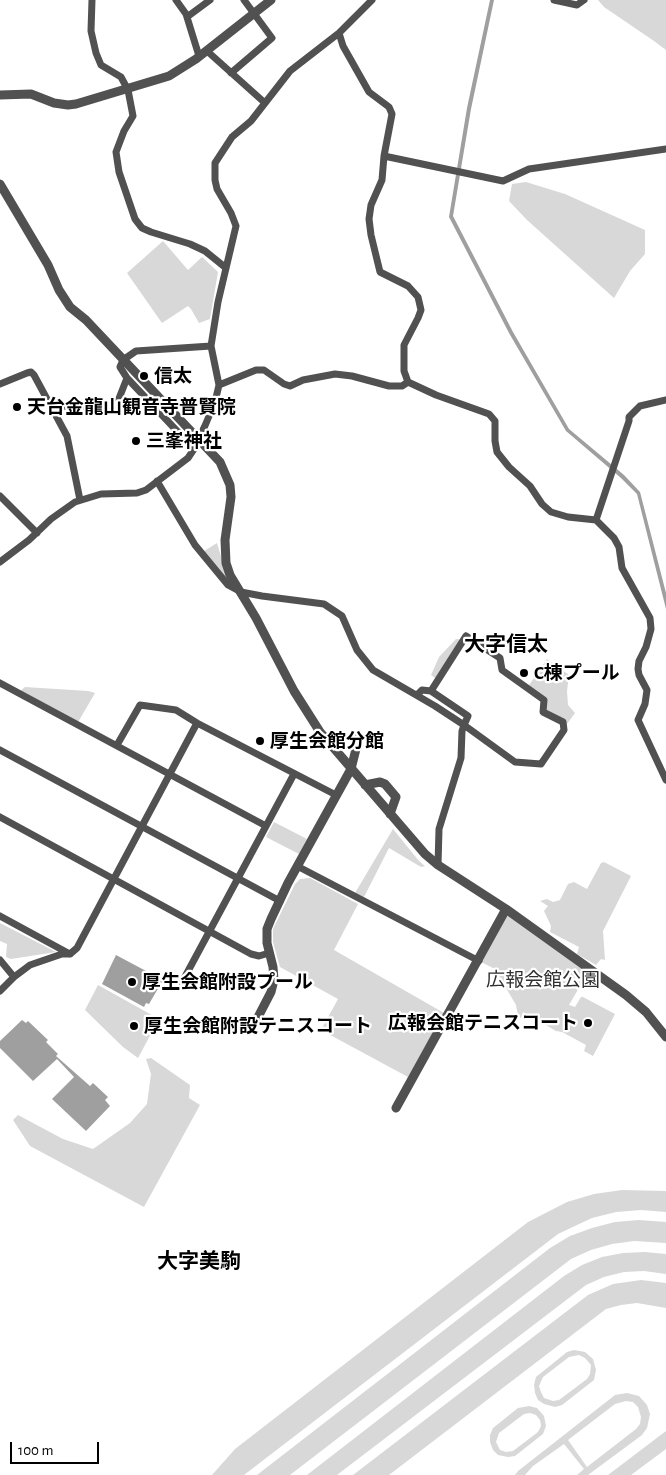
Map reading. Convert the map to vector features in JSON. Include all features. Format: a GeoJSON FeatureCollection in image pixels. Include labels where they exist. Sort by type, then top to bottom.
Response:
{"type":"FeatureCollection","features":[{"type":"Feature","properties":{"kind":"street"},"geometry":{"type":"LineString","coordinates":[[92,0],[91,31],[96,53],[101,65],[122,77],[128,90],[133,116],[124,131],[116,152],[119,172],[135,220],[142,228],[151,232],[190,244],[205,251],[226,268]]}},
{"type":"Feature","properties":{"kind":"street"},"geometry":{"type":"LineString","coordinates":[[176,0],[187,17],[203,54],[231,73],[264,103]]}},
{"type":"Feature","properties":{"kind":"street"},"geometry":{"type":"LineString","coordinates":[[187,17],[210,0]]}},
{"type":"Feature","properties":{"kind":"street"},"geometry":{"type":"LineString","coordinates":[[231,73],[272,38],[244,0]]}},
{"type":"Feature","properties":{"kind":"street"},"geometry":{"type":"LineString","coordinates":[[0,95],[31,94],[54,103],[68,105],[128,90],[169,76],[203,54],[271,0]]}},
{"type":"Feature","properties":{"kind":"street"},"geometry":{"type":"LineString","coordinates":[[0,562],[57,515],[80,500],[101,494],[137,493],[146,490],[188,458],[194,449],[215,402],[219,384],[211,346],[236,226],[217,189],[214,163],[232,137],[251,121],[290,71],[339,33],[372,0]]}},
{"type":"Feature","properties":{"kind":"street"},"geometry":{"type":"LineString","coordinates":[[554,0],[577,4],[584,0]]}},
{"type":"Feature","properties":{"kind":"street"},"geometry":{"type":"LineString","coordinates":[[339,33],[343,46],[369,92],[389,107],[392,114],[384,156],[382,180],[371,205],[371,235],[380,272],[408,286],[418,297],[421,310],[404,345],[404,371],[408,382],[436,395],[489,414],[496,421],[495,441],[497,452],[509,467],[530,486],[542,504],[551,512],[568,517],[596,520],[614,538],[619,547],[622,568],[650,618],[651,629],[638,668],[639,675],[647,690],[645,704],[638,720],[666,780]]}},
{"type":"Feature","properties":{"kind":"street"},"geometry":{"type":"LineString","coordinates":[[384,156],[502,181],[529,169],[666,148]]}},
{"type":"Feature","properties":{"kind":"street"},"geometry":{"type":"LineString","coordinates":[[0,184],[48,265],[59,290],[70,306],[86,320],[210,451],[226,474],[230,485],[230,497],[224,551],[230,575],[307,713],[320,732],[425,854],[438,865],[506,909],[626,995],[646,1012],[666,1037]]}},
{"type":"Feature","properties":{"kind":"street"},"geometry":{"type":"LineString","coordinates":[[194,449],[127,378],[120,367],[123,360],[129,354],[144,350],[211,346]]}},
{"type":"Feature","properties":{"kind":"street"},"geometry":{"type":"LineString","coordinates":[[219,384],[256,370],[264,370],[290,386],[303,380],[334,374],[352,376],[389,386],[402,386],[408,382]]}},
{"type":"Feature","properties":{"kind":"street"},"geometry":{"type":"LineString","coordinates":[[0,384],[31,372],[34,375],[67,436],[80,500]]}},
{"type":"Feature","properties":{"kind":"street"},"geometry":{"type":"LineString","coordinates":[[53,410],[63,406],[112,411],[127,378]]}},
{"type":"Feature","properties":{"kind":"street"},"geometry":{"type":"LineString","coordinates":[[596,520],[629,417],[640,406],[666,400]]}},
{"type":"Feature","properties":{"kind":"street"},"geometry":{"type":"LineString","coordinates":[[157,481],[195,545],[228,585],[240,592],[324,604],[342,616],[357,650],[373,670],[464,725],[515,762],[542,764],[564,730],[563,722],[543,712],[544,700],[502,670],[500,658],[466,636],[431,692]]}},
{"type":"Feature","properties":{"kind":"street"},"geometry":{"type":"LineString","coordinates":[[0,496],[37,533]]}},
{"type":"Feature","properties":{"kind":"street"},"geometry":{"type":"LineString","coordinates":[[0,683],[266,826]]}},
{"type":"Feature","properties":{"kind":"street"},"geometry":{"type":"LineString","coordinates":[[417,695],[422,690],[431,692],[468,716],[462,731],[461,758],[439,829],[438,865]]}},
{"type":"Feature","properties":{"kind":"street"},"geometry":{"type":"LineString","coordinates":[[117,745],[140,704],[176,710],[197,723],[336,795]]}},
{"type":"Feature","properties":{"kind":"street"},"geometry":{"type":"LineString","coordinates":[[0,991],[14,977],[30,966],[62,954],[70,954],[77,948],[197,723]]}},
{"type":"Feature","properties":{"kind":"street"},"geometry":{"type":"LineString","coordinates":[[257,1019],[271,992],[274,980],[269,953],[268,929],[270,918],[351,769],[359,737]]}},
{"type":"Feature","properties":{"kind":"street"},"geometry":{"type":"LineString","coordinates":[[0,750],[280,901]]}},
{"type":"Feature","properties":{"kind":"street"},"geometry":{"type":"LineString","coordinates":[[180,986],[294,774]]}},
{"type":"Feature","properties":{"kind":"street"},"geometry":{"type":"LineString","coordinates":[[365,785],[380,782],[385,784],[396,797],[390,814]]}},
{"type":"Feature","properties":{"kind":"street"},"geometry":{"type":"LineString","coordinates":[[0,817],[251,954],[259,956],[269,953]]}},
{"type":"Feature","properties":{"kind":"street"},"geometry":{"type":"LineString","coordinates":[[297,866],[479,961]]}},
{"type":"Feature","properties":{"kind":"street"},"geometry":{"type":"LineString","coordinates":[[396,1108],[479,961],[506,909]]}},
{"type":"Feature","properties":{"kind":"street"},"geometry":{"type":"LineString","coordinates":[[0,916],[70,954]]}},
{"type":"Feature","properties":{"kind":"street"},"geometry":{"type":"LineString","coordinates":[[0,960],[14,977]]}},
{"type":"Feature","properties":{"kind":"green space"},"geometry":{"type":"Polygon","coordinates":[[[598,0],[666,0],[666,50],[604,7],[598,0]]]}},
{"type":"Feature","properties":{"kind":"green space"},"geometry":{"type":"Polygon","coordinates":[[[526,182],[565,194],[645,230],[645,254],[630,271],[614,298],[527,220],[509,201],[512,184],[526,182]]]}},
{"type":"Feature","properties":{"kind":"green space"},"geometry":{"type":"Polygon","coordinates":[[[163,241],[188,270],[202,257],[218,272],[210,319],[199,323],[188,306],[162,323],[127,273],[163,241]]]}},
{"type":"Feature","properties":{"kind":"green space"},"geometry":{"type":"Polygon","coordinates":[[[217,543],[228,580],[201,553],[217,543]]]}},
{"type":"Feature","properties":{"kind":"green space"},"geometry":{"type":"Polygon","coordinates":[[[456,639],[464,640],[438,680],[431,675],[439,657],[456,639]]]}},
{"type":"Feature","properties":{"kind":"green space"},"geometry":{"type":"Polygon","coordinates":[[[547,659],[569,675],[568,705],[575,713],[567,724],[543,712],[544,700],[527,688],[547,659]]]}},
{"type":"Feature","properties":{"kind":"green space"},"geometry":{"type":"Polygon","coordinates":[[[25,687],[95,693],[77,724],[18,693],[25,687]]]}},
{"type":"Feature","properties":{"kind":"green space"},"geometry":{"type":"Polygon","coordinates":[[[274,822],[307,839],[299,854],[266,837],[274,822]]]}},
{"type":"Feature","properties":{"kind":"green space"},"geometry":{"type":"Polygon","coordinates":[[[393,829],[425,866],[421,867],[389,848],[364,897],[355,893],[393,829]]]}},
{"type":"Feature","properties":{"kind":"green space"},"geometry":{"type":"Polygon","coordinates":[[[604,862],[631,876],[603,931],[605,960],[601,959],[596,965],[577,954],[579,947],[550,932],[551,926],[544,911],[548,906],[540,901],[547,899],[553,902],[560,900],[568,884],[574,882],[587,889],[601,863],[604,862]]]}},
{"type":"Feature","properties":{"kind":"green space"},"geometry":{"type":"Polygon","coordinates":[[[310,878],[358,904],[334,950],[444,1013],[408,1077],[321,1030],[338,999],[280,967],[273,942],[273,929],[295,884],[300,879],[310,878]]]}},
{"type":"Feature","properties":{"kind":"green space","name":"広報会館公園"},"geometry":{"type":"Polygon","coordinates":[[[506,909],[590,969],[569,1005],[575,1007],[581,997],[583,997],[615,1014],[593,1056],[584,1051],[586,1045],[562,1032],[556,1031],[523,1012],[521,1018],[518,1016],[516,1005],[495,969],[479,961],[506,909]]]}},
{"type":"Feature","properties":{"kind":"green space"},"geometry":{"type":"Polygon","coordinates":[[[0,923],[56,952],[11,959],[6,957],[7,944],[0,941],[0,923]]]}},
{"type":"Feature","properties":{"kind":"green space"},"geometry":{"type":"Polygon","coordinates":[[[98,985],[159,1019],[138,1058],[123,1047],[85,1010],[98,985]]]}},
{"type":"Feature","properties":{"kind":"green space"},"geometry":{"type":"Polygon","coordinates":[[[151,1058],[190,1085],[189,1098],[200,1105],[144,1207],[30,1146],[13,1120],[18,1115],[63,1139],[93,1149],[130,1123],[147,1104],[151,1074],[146,1059],[151,1058]]]}},
{"type":"Feature","properties":{"kind":"green space"},"geometry":{"type":"Polygon","coordinates":[[[622,1190],[666,1191],[666,1212],[641,1210],[616,1212],[592,1218],[558,1234],[244,1475],[212,1475],[235,1449],[528,1222],[567,1202],[594,1194],[622,1190]]]}},
{"type":"Feature","properties":{"kind":"green space"},"geometry":{"type":"Polygon","coordinates":[[[639,1220],[666,1222],[666,1243],[634,1241],[612,1244],[591,1250],[571,1259],[290,1475],[257,1475],[550,1248],[570,1236],[592,1228],[615,1222],[639,1220]]]}},
{"type":"Feature","properties":{"kind":"green space"},"geometry":{"type":"Polygon","coordinates":[[[645,1252],[666,1254],[666,1274],[644,1271],[624,1272],[604,1277],[586,1285],[337,1475],[307,1475],[564,1276],[582,1265],[602,1257],[623,1253],[645,1252]]]}},
{"type":"Feature","properties":{"kind":"green space"},"geometry":{"type":"Polygon","coordinates":[[[641,1280],[666,1283],[666,1308],[637,1303],[606,1309],[389,1475],[353,1475],[588,1295],[613,1284],[641,1280]]]}},
{"type":"Feature","properties":{"kind":"green space"},"geometry":{"type":"Polygon","coordinates":[[[574,1350],[585,1352],[593,1359],[596,1370],[594,1380],[562,1405],[555,1407],[544,1404],[538,1400],[535,1393],[536,1377],[567,1352],[574,1350]],[[579,1355],[569,1357],[543,1377],[539,1386],[544,1398],[553,1401],[559,1400],[587,1379],[590,1374],[591,1365],[585,1358],[579,1355]]]}},
{"type":"Feature","properties":{"kind":"green space"},"geometry":{"type":"Polygon","coordinates":[[[627,1393],[639,1396],[647,1405],[650,1414],[647,1428],[642,1435],[588,1475],[577,1475],[584,1469],[564,1444],[533,1466],[525,1475],[515,1475],[518,1471],[615,1395],[627,1393]],[[626,1401],[615,1404],[568,1440],[587,1467],[640,1424],[641,1417],[638,1407],[633,1402],[626,1401]]]}},
{"type":"Feature","properties":{"kind":"green space"},"geometry":{"type":"Polygon","coordinates":[[[529,1406],[537,1408],[544,1416],[546,1426],[543,1434],[515,1456],[498,1455],[493,1450],[490,1435],[493,1428],[518,1408],[529,1406]],[[524,1414],[499,1433],[496,1442],[500,1450],[506,1452],[513,1451],[538,1432],[541,1426],[540,1420],[536,1415],[524,1414]]]}},
{"type":"Feature","properties":{"kind":"green space"},"geometry":{"type":"Polygon","coordinates":[[[666,1431],[666,1449],[631,1475],[608,1475],[666,1431]]]}},
{"type":"Feature","properties":{"kind":"shaded area"},"geometry":{"type":"Polygon","coordinates":[[[490,0],[494,0],[471,109],[453,216],[513,332],[569,429],[624,475],[640,492],[666,593],[666,609],[637,494],[566,431],[509,333],[449,217],[467,108],[490,0]]]}},
{"type":"Feature","properties":{"kind":"shaded area","name":"厚生会館附設プール"},"geometry":{"type":"Polygon","coordinates":[[[116,955],[163,980],[149,1004],[146,1003],[144,1007],[102,984],[116,955]]]}},
{"type":"Feature","properties":{"kind":"shaded area"},"geometry":{"type":"Polygon","coordinates":[[[22,1020],[26,1023],[28,1021],[48,1040],[46,1042],[58,1054],[56,1056],[90,1086],[93,1083],[108,1097],[105,1100],[110,1106],[86,1131],[52,1099],[74,1077],[57,1059],[33,1081],[0,1048],[0,1041],[22,1020]]]}},
{"type":"Feature","properties":{"kind":"place","name":"信太"},"geometry":{"type":"Point","coordinates":[144,376]}},
{"type":"Feature","properties":{"kind":"place","name":"天台金龍山観音寺普賢院"},"geometry":{"type":"Point","coordinates":[17,407]}},
{"type":"Feature","properties":{"kind":"place","name":"三峯神社"},"geometry":{"type":"Point","coordinates":[136,441]}},
{"type":"Feature","properties":{"kind":"place","name":"C棟プール"},"geometry":{"type":"Point","coordinates":[524,673]}},
{"type":"Feature","properties":{"kind":"place","name":"厚生会館分館"},"geometry":{"type":"Point","coordinates":[260,741]}},
{"type":"Feature","properties":{"kind":"place","name":"厚生会館附設プール"},"geometry":{"type":"Point","coordinates":[132,982]}},
{"type":"Feature","properties":{"kind":"place","name":"広報会館テニスコート"},"geometry":{"type":"Point","coordinates":[588,1023]}},
{"type":"Feature","properties":{"kind":"place","name":"厚生会館附設テニスコート"},"geometry":{"type":"Point","coordinates":[134,1026]}},
{"type":"Feature","properties":{"kind":"district","name":"大字信太"},"geometry":{"type":"Point","coordinates":[506,645]}},
{"type":"Feature","properties":{"kind":"district","name":"大字美駒"},"geometry":{"type":"Point","coordinates":[199,1262]}}]}
